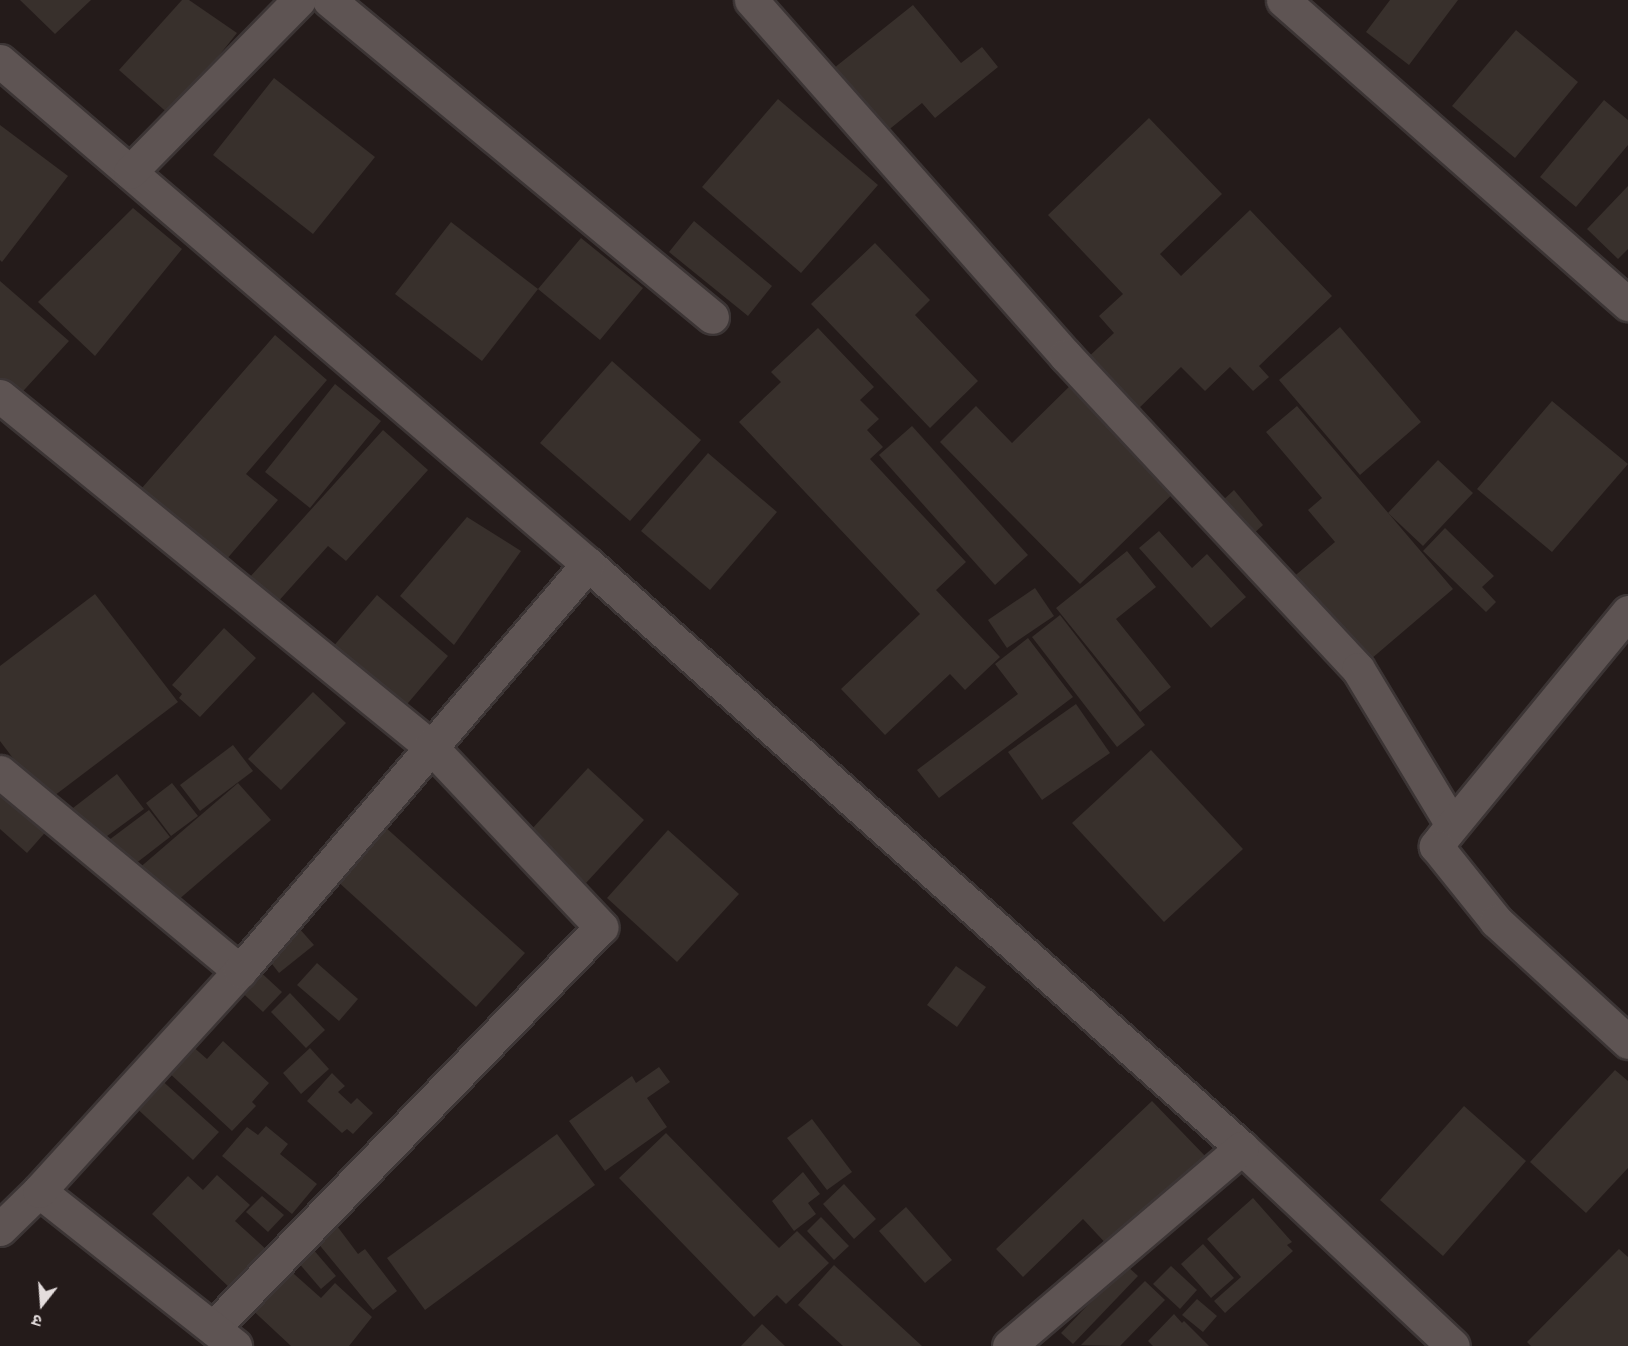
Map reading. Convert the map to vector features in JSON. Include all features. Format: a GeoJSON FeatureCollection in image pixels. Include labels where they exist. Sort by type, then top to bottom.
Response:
{"type":"FeatureCollection","features":[{"type":"Feature","properties":{"kind":"street"},"geometry":{"type":"LineString","coordinates":[[130,172],[299,0]]}},
{"type":"Feature","properties":{"kind":"street"},"geometry":{"type":"LineString","coordinates":[[329,0],[712,316]]}},
{"type":"Feature","properties":{"kind":"street"},"geometry":{"type":"LineString","coordinates":[[751,0],[1066,356],[1358,669],[1452,825],[1436,846]]}},
{"type":"Feature","properties":{"kind":"street"},"geometry":{"type":"LineString","coordinates":[[1282,0],[1628,304]]}},
{"type":"Feature","properties":{"kind":"street"},"geometry":{"type":"LineString","coordinates":[[0,61],[588,564],[1242,1149],[1453,1346]]}},
{"type":"Feature","properties":{"kind":"street"},"geometry":{"type":"LineString","coordinates":[[0,396],[431,747],[601,927],[224,1337],[39,1191]]}},
{"type":"Feature","properties":{"kind":"street"},"geometry":{"type":"LineString","coordinates":[[0,1229],[39,1191],[240,971],[588,564]]}},
{"type":"Feature","properties":{"kind":"street"},"geometry":{"type":"LineString","coordinates":[[1436,846],[1628,612]]}},
{"type":"Feature","properties":{"kind":"street"},"geometry":{"type":"LineString","coordinates":[[0,772],[240,971]]}},
{"type":"Feature","properties":{"kind":"street"},"geometry":{"type":"LineString","coordinates":[[1436,846],[1496,921],[1624,1031]]}},
{"type":"Feature","properties":{"kind":"street"},"geometry":{"type":"LineString","coordinates":[[1009,1346],[1242,1149]]}},
{"type":"Feature","properties":{"kind":"building"},"geometry":{"type":"Polygon","coordinates":[[[20,0],[91,0],[55,34],[20,0]]]}},
{"type":"Feature","properties":{"kind":"building"},"geometry":{"type":"Polygon","coordinates":[[[182,0],[189,0],[237,33],[171,116],[119,70],[182,0]]]}},
{"type":"Feature","properties":{"kind":"building"},"geometry":{"type":"Polygon","coordinates":[[[1390,0],[1458,0],[1409,65],[1366,32],[1390,0]]]}},
{"type":"Feature","properties":{"kind":"building"},"geometry":{"type":"Polygon","coordinates":[[[913,5],[961,63],[982,47],[998,67],[935,118],[922,103],[881,136],[829,72],[913,5]]]}},
{"type":"Feature","properties":{"kind":"building"},"geometry":{"type":"Polygon","coordinates":[[[1516,30],[1578,82],[1515,158],[1452,106],[1516,30]]]}},
{"type":"Feature","properties":{"kind":"building"},"geometry":{"type":"Polygon","coordinates":[[[274,78],[375,157],[313,234],[213,155],[274,78]]]}},
{"type":"Feature","properties":{"kind":"building"},"geometry":{"type":"Polygon","coordinates":[[[778,99],[878,185],[801,273],[702,187],[778,99]]]}},
{"type":"Feature","properties":{"kind":"building"},"geometry":{"type":"Polygon","coordinates":[[[1604,100],[1628,120],[1628,145],[1576,207],[1540,177],[1604,100]]]}},
{"type":"Feature","properties":{"kind":"building"},"geometry":{"type":"Polygon","coordinates":[[[1149,118],[1222,194],[1160,254],[1181,276],[1250,210],[1332,296],[1259,366],[1269,377],[1253,391],[1230,367],[1205,391],[1181,367],[1133,414],[1083,362],[1114,333],[1099,316],[1123,294],[1048,215],[1149,118]]]}},
{"type":"Feature","properties":{"kind":"building"},"geometry":{"type":"Polygon","coordinates":[[[0,125],[68,176],[2,262],[0,260],[0,125]]]}},
{"type":"Feature","properties":{"kind":"building"},"geometry":{"type":"Polygon","coordinates":[[[1628,186],[1628,249],[1618,259],[1587,229],[1628,186]]]}},
{"type":"Feature","properties":{"kind":"building"},"geometry":{"type":"Polygon","coordinates":[[[133,208],[182,249],[95,356],[38,302],[133,208]]]}},
{"type":"Feature","properties":{"kind":"building"},"geometry":{"type":"Polygon","coordinates":[[[694,221],[772,286],[748,316],[669,252],[694,221]]]}},
{"type":"Feature","properties":{"kind":"building"},"geometry":{"type":"Polygon","coordinates":[[[451,222],[538,289],[482,361],[395,294],[451,222]]]}},
{"type":"Feature","properties":{"kind":"building"},"geometry":{"type":"Polygon","coordinates":[[[581,238],[643,288],[600,340],[538,289],[581,238]]]}},
{"type":"Feature","properties":{"kind":"building"},"geometry":{"type":"Polygon","coordinates":[[[875,243],[930,300],[915,315],[978,381],[930,428],[811,304],[875,243]]]}},
{"type":"Feature","properties":{"kind":"building"},"geometry":{"type":"Polygon","coordinates":[[[0,281],[69,341],[15,400],[0,387],[0,281]]]}},
{"type":"Feature","properties":{"kind":"building"},"geometry":{"type":"Polygon","coordinates":[[[1340,327],[1421,422],[1360,475],[1279,380],[1340,327]]]}},
{"type":"Feature","properties":{"kind":"building"},"geometry":{"type":"Polygon","coordinates":[[[818,328],[874,387],[860,400],[879,419],[867,430],[883,447],[870,459],[966,562],[936,590],[1000,657],[965,690],[950,674],[885,735],[841,689],[920,614],[739,422],[781,382],[771,372],[818,328]]]}},
{"type":"Feature","properties":{"kind":"building"},"geometry":{"type":"Polygon","coordinates":[[[275,335],[327,380],[246,474],[278,500],[219,568],[135,496],[275,335]]]}},
{"type":"Feature","properties":{"kind":"building"},"geometry":{"type":"Polygon","coordinates":[[[612,361],[701,440],[630,521],[540,443],[612,361]]]}},
{"type":"Feature","properties":{"kind":"building"},"geometry":{"type":"Polygon","coordinates":[[[1078,378],[1183,484],[1080,584],[940,442],[976,406],[1012,443],[1078,378]]]}},
{"type":"Feature","properties":{"kind":"building"},"geometry":{"type":"Polygon","coordinates":[[[335,384],[381,421],[310,508],[265,472],[335,384]]]}},
{"type":"Feature","properties":{"kind":"building"},"geometry":{"type":"Polygon","coordinates":[[[1552,401],[1628,464],[1552,552],[1477,489],[1552,401]]]}},
{"type":"Feature","properties":{"kind":"building"},"geometry":{"type":"Polygon","coordinates":[[[1297,406],[1453,589],[1364,665],[1291,579],[1335,542],[1308,510],[1322,498],[1266,432],[1297,406]]]}},
{"type":"Feature","properties":{"kind":"building"},"geometry":{"type":"Polygon","coordinates":[[[912,426],[1028,555],[995,585],[879,455],[912,426]]]}},
{"type":"Feature","properties":{"kind":"building"},"geometry":{"type":"Polygon","coordinates":[[[383,430],[428,470],[346,561],[328,546],[267,614],[240,588],[383,430]]]}},
{"type":"Feature","properties":{"kind":"building"},"geometry":{"type":"Polygon","coordinates":[[[708,453],[777,512],[710,590],[641,531],[708,453]]]}},
{"type":"Feature","properties":{"kind":"building"},"geometry":{"type":"Polygon","coordinates":[[[1438,460],[1473,493],[1423,546],[1388,513],[1438,460]]]}},
{"type":"Feature","properties":{"kind":"building"},"geometry":{"type":"Polygon","coordinates":[[[1234,490],[1263,525],[1251,536],[1221,502],[1234,490]]]}},
{"type":"Feature","properties":{"kind":"building"},"geometry":{"type":"Polygon","coordinates":[[[467,517],[521,551],[454,645],[400,596],[467,517]]]}},
{"type":"Feature","properties":{"kind":"building"},"geometry":{"type":"Polygon","coordinates":[[[1445,528],[1494,576],[1482,587],[1496,602],[1486,612],[1423,551],[1445,528]]]}},
{"type":"Feature","properties":{"kind":"building"},"geometry":{"type":"Polygon","coordinates":[[[1159,531],[1192,568],[1207,554],[1246,597],[1211,628],[1139,548],[1159,531]]]}},
{"type":"Feature","properties":{"kind":"building"},"geometry":{"type":"Polygon","coordinates":[[[1127,551],[1156,587],[1116,619],[1171,687],[1140,712],[1056,608],[1127,551]]]}},
{"type":"Feature","properties":{"kind":"building"},"geometry":{"type":"Polygon","coordinates":[[[1035,588],[1054,616],[1007,648],[988,620],[1035,588]]]}},
{"type":"Feature","properties":{"kind":"building"},"geometry":{"type":"Polygon","coordinates":[[[95,594],[178,702],[46,802],[0,741],[0,666],[95,594]]]}},
{"type":"Feature","properties":{"kind":"building"},"geometry":{"type":"Polygon","coordinates":[[[377,595],[448,656],[397,716],[326,655],[377,595]]]}},
{"type":"Feature","properties":{"kind":"building"},"geometry":{"type":"Polygon","coordinates":[[[1060,615],[1145,725],[1117,747],[1032,637],[1060,615]]]}},
{"type":"Feature","properties":{"kind":"building"},"geometry":{"type":"Polygon","coordinates":[[[224,628],[256,658],[200,717],[179,698],[182,694],[172,685],[224,628]]]}},
{"type":"Feature","properties":{"kind":"building"},"geometry":{"type":"Polygon","coordinates":[[[1028,638],[1073,697],[939,798],[917,770],[1018,694],[995,664],[1028,638]]]}},
{"type":"Feature","properties":{"kind":"building"},"geometry":{"type":"Polygon","coordinates":[[[313,692],[346,723],[281,790],[248,759],[313,692]]]}},
{"type":"Feature","properties":{"kind":"building"},"geometry":{"type":"Polygon","coordinates":[[[1076,704],[1110,753],[1042,800],[1008,752],[1076,704]]]}},
{"type":"Feature","properties":{"kind":"building"},"geometry":{"type":"Polygon","coordinates":[[[233,745],[253,771],[200,811],[180,785],[233,745]]]}},
{"type":"Feature","properties":{"kind":"building"},"geometry":{"type":"Polygon","coordinates":[[[1151,750],[1243,849],[1164,922],[1072,823],[1151,750]]]}},
{"type":"Feature","properties":{"kind":"building"},"geometry":{"type":"Polygon","coordinates":[[[588,768],[644,820],[586,883],[530,831],[588,768]]]}},
{"type":"Feature","properties":{"kind":"building"},"geometry":{"type":"Polygon","coordinates":[[[117,774],[144,809],[99,842],[73,808],[117,774]]]}},
{"type":"Feature","properties":{"kind":"building"},"geometry":{"type":"Polygon","coordinates":[[[0,783],[50,827],[27,853],[0,829],[0,783]]]}},
{"type":"Feature","properties":{"kind":"building"},"geometry":{"type":"Polygon","coordinates":[[[172,783],[198,816],[171,836],[146,803],[172,783]]]}},
{"type":"Feature","properties":{"kind":"building"},"geometry":{"type":"Polygon","coordinates":[[[238,783],[271,820],[170,907],[137,870],[238,783]]]}},
{"type":"Feature","properties":{"kind":"building"},"geometry":{"type":"Polygon","coordinates":[[[149,810],[170,837],[126,871],[105,843],[149,810]]]}},
{"type":"Feature","properties":{"kind":"building"},"geometry":{"type":"Polygon","coordinates":[[[384,826],[525,953],[476,1007],[336,880],[384,826]]]}},
{"type":"Feature","properties":{"kind":"building"},"geometry":{"type":"Polygon","coordinates":[[[668,830],[739,894],[677,962],[607,898],[668,830]]]}},
{"type":"Feature","properties":{"kind":"building"},"geometry":{"type":"Polygon","coordinates":[[[298,927],[314,945],[279,973],[265,955],[298,927]]]}},
{"type":"Feature","properties":{"kind":"building"},"geometry":{"type":"Polygon","coordinates":[[[317,963],[358,999],[339,1021],[297,985],[317,963]]]}},
{"type":"Feature","properties":{"kind":"building"},"geometry":{"type":"Polygon","coordinates":[[[956,966],[986,987],[957,1027],[927,1005],[956,966]]]}},
{"type":"Feature","properties":{"kind":"building"},"geometry":{"type":"Polygon","coordinates":[[[255,967],[282,992],[263,1012],[236,987],[255,967]]]}},
{"type":"Feature","properties":{"kind":"building"},"geometry":{"type":"Polygon","coordinates":[[[290,993],[325,1030],[306,1048],[271,1012],[290,993]]]}},
{"type":"Feature","properties":{"kind":"building"},"geometry":{"type":"Polygon","coordinates":[[[223,1041],[269,1083],[252,1102],[256,1106],[232,1131],[167,1071],[191,1045],[207,1059],[223,1041]]]}},
{"type":"Feature","properties":{"kind":"building"},"geometry":{"type":"Polygon","coordinates":[[[310,1048],[329,1069],[301,1094],[283,1073],[310,1048]]]}},
{"type":"Feature","properties":{"kind":"building"},"geometry":{"type":"Polygon","coordinates":[[[659,1067],[670,1082],[647,1098],[667,1127],[605,1171],[569,1121],[632,1076],[636,1083],[659,1067]]]}},
{"type":"Feature","properties":{"kind":"building"},"geometry":{"type":"Polygon","coordinates":[[[1615,1070],[1628,1081],[1628,1168],[1586,1213],[1530,1162],[1615,1070]]]}},
{"type":"Feature","properties":{"kind":"building"},"geometry":{"type":"Polygon","coordinates":[[[332,1073],[345,1086],[338,1092],[351,1104],[357,1098],[373,1113],[353,1134],[347,1129],[342,1133],[307,1101],[332,1073]]]}},
{"type":"Feature","properties":{"kind":"building"},"geometry":{"type":"Polygon","coordinates":[[[158,1077],[219,1132],[193,1160],[133,1105],[158,1077]]]}},
{"type":"Feature","properties":{"kind":"building"},"geometry":{"type":"Polygon","coordinates":[[[1152,1101],[1207,1158],[1111,1249],[1083,1219],[1023,1277],[996,1249],[1152,1101]]]}},
{"type":"Feature","properties":{"kind":"building"},"geometry":{"type":"Polygon","coordinates":[[[1464,1106],[1526,1161],[1443,1256],[1380,1200],[1464,1106]]]}},
{"type":"Feature","properties":{"kind":"building"},"geometry":{"type":"Polygon","coordinates":[[[812,1119],[852,1172],[827,1190],[787,1138],[812,1119]]]}},
{"type":"Feature","properties":{"kind":"building"},"geometry":{"type":"Polygon","coordinates":[[[266,1126],[288,1144],[280,1154],[317,1184],[292,1214],[222,1156],[247,1127],[258,1135],[266,1126]]]}},
{"type":"Feature","properties":{"kind":"building"},"geometry":{"type":"Polygon","coordinates":[[[666,1133],[779,1248],[797,1231],[829,1263],[786,1304],[777,1295],[754,1317],[619,1178],[666,1133]]]}},
{"type":"Feature","properties":{"kind":"building"},"geometry":{"type":"Polygon","coordinates":[[[557,1134],[595,1185],[425,1310],[387,1258],[557,1134]]]}},
{"type":"Feature","properties":{"kind":"building"},"geometry":{"type":"Polygon","coordinates":[[[803,1172],[820,1194],[808,1203],[816,1214],[794,1231],[772,1201],[803,1172]]]}},
{"type":"Feature","properties":{"kind":"building"},"geometry":{"type":"Polygon","coordinates":[[[217,1175],[250,1205],[235,1221],[268,1251],[231,1289],[152,1214],[188,1176],[203,1190],[217,1175]]]}},
{"type":"Feature","properties":{"kind":"building"},"geometry":{"type":"Polygon","coordinates":[[[844,1184],[876,1219],[854,1239],[823,1204],[844,1184]]]}},
{"type":"Feature","properties":{"kind":"building"},"geometry":{"type":"Polygon","coordinates":[[[262,1196],[284,1215],[268,1232],[246,1212],[262,1196]]]}},
{"type":"Feature","properties":{"kind":"building"},"geometry":{"type":"Polygon","coordinates":[[[1253,1198],[1292,1242],[1287,1245],[1293,1251],[1225,1313],[1214,1301],[1241,1277],[1207,1239],[1253,1198]]]}},
{"type":"Feature","properties":{"kind":"building"},"geometry":{"type":"Polygon","coordinates":[[[906,1207],[952,1260],[925,1283],[879,1231],[906,1207]]]}},
{"type":"Feature","properties":{"kind":"building"},"geometry":{"type":"Polygon","coordinates":[[[821,1217],[849,1246],[834,1260],[807,1231],[821,1217]]]}},
{"type":"Feature","properties":{"kind":"building"},"geometry":{"type":"Polygon","coordinates":[[[337,1226],[358,1254],[365,1249],[397,1291],[373,1310],[317,1242],[337,1226]]]}},
{"type":"Feature","properties":{"kind":"building"},"geometry":{"type":"Polygon","coordinates":[[[1203,1244],[1234,1278],[1211,1298],[1181,1264],[1203,1244]]]}},
{"type":"Feature","properties":{"kind":"building"},"geometry":{"type":"Polygon","coordinates":[[[312,1248],[336,1276],[321,1289],[297,1261],[312,1248]]]}},
{"type":"Feature","properties":{"kind":"building"},"geometry":{"type":"Polygon","coordinates":[[[1619,1249],[1628,1257],[1628,1346],[1531,1346],[1527,1342],[1619,1249]]]}},
{"type":"Feature","properties":{"kind":"building"},"geometry":{"type":"Polygon","coordinates":[[[834,1265],[922,1346],[843,1346],[798,1305],[834,1265]]]}},
{"type":"Feature","properties":{"kind":"building"},"geometry":{"type":"Polygon","coordinates":[[[1126,1265],[1138,1276],[1073,1344],[1061,1333],[1126,1265]]]}},
{"type":"Feature","properties":{"kind":"building"},"geometry":{"type":"Polygon","coordinates":[[[285,1266],[321,1298],[335,1283],[372,1317],[349,1346],[291,1346],[248,1306],[285,1266]]]}},
{"type":"Feature","properties":{"kind":"building"},"geometry":{"type":"Polygon","coordinates":[[[1171,1266],[1197,1290],[1180,1309],[1153,1284],[1171,1266]]]}},
{"type":"Feature","properties":{"kind":"building"},"geometry":{"type":"Polygon","coordinates":[[[1145,1281],[1165,1300],[1120,1346],[1081,1345],[1145,1281]]]}},
{"type":"Feature","properties":{"kind":"building"},"geometry":{"type":"Polygon","coordinates":[[[1197,1299],[1217,1316],[1203,1332],[1182,1315],[1197,1299]]]}},
{"type":"Feature","properties":{"kind":"building"},"geometry":{"type":"Polygon","coordinates":[[[1174,1314],[1209,1346],[1153,1346],[1148,1341],[1174,1314]]]}},
{"type":"Feature","properties":{"kind":"building"},"geometry":{"type":"Polygon","coordinates":[[[762,1324],[785,1346],[741,1346],[762,1324]]]}}]}
